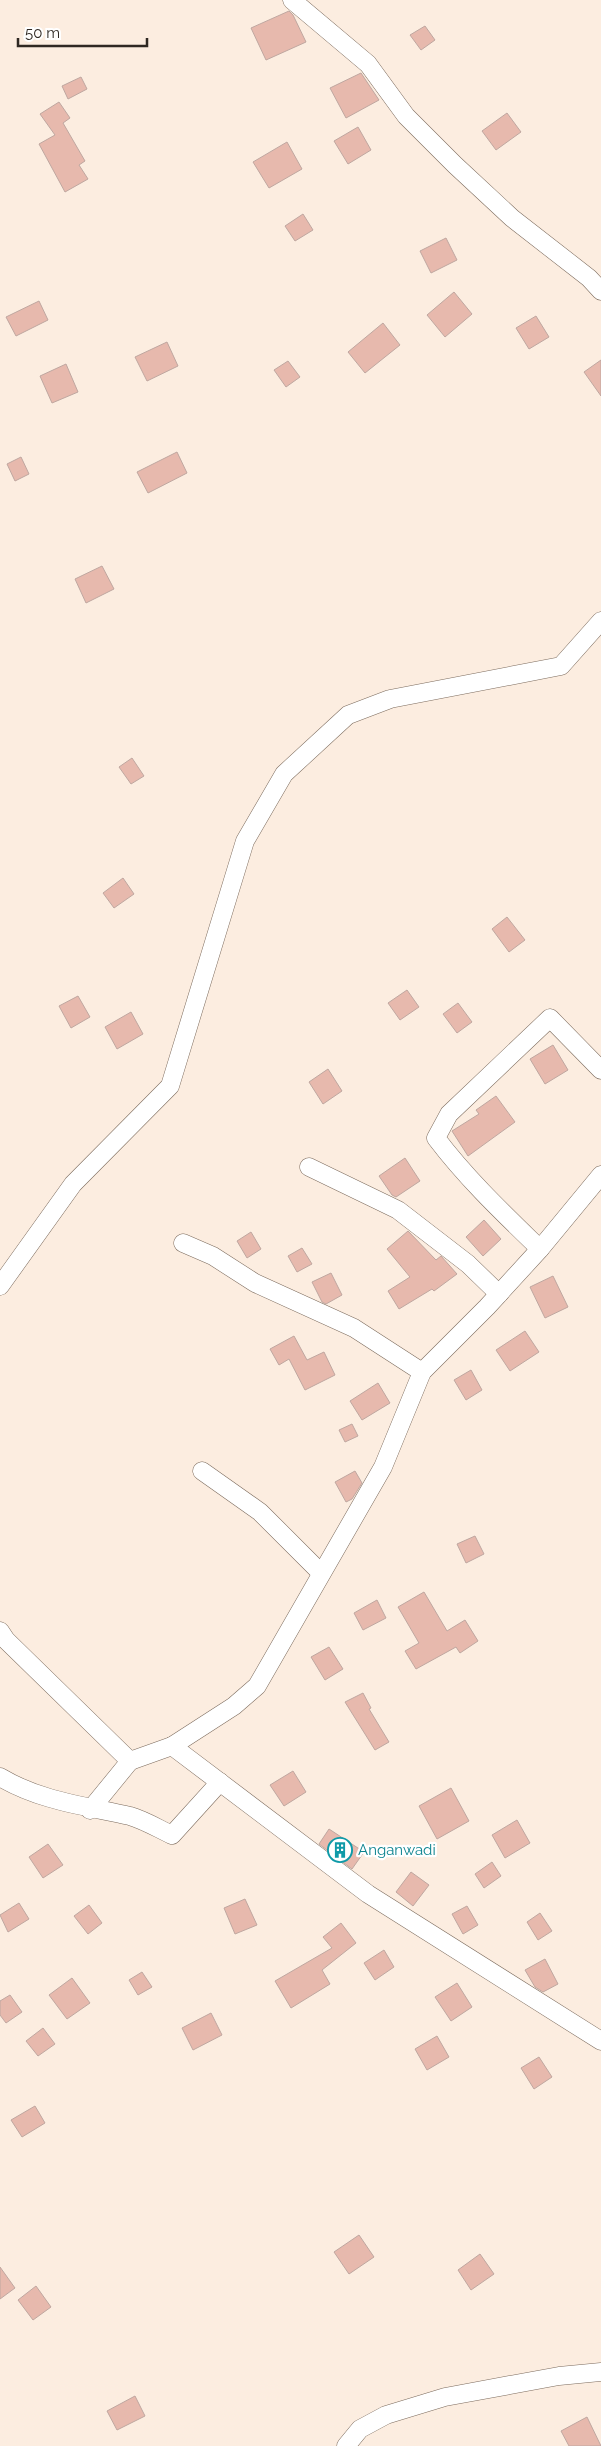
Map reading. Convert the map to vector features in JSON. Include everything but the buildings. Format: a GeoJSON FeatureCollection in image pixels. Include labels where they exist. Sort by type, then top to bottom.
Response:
{"type":"FeatureCollection","features":[{"type":"Feature","properties":{"kind":"street"},"geometry":{"type":"LineString","coordinates":[[292,0],[368,64],[406,116],[455,165],[512,218],[589,278],[601,291]]}},
{"type":"Feature","properties":{"kind":"street"},"geometry":{"type":"LineString","coordinates":[[0,1286],[73,1184],[170,1086],[245,841],[284,774],[348,715],[390,698],[562,666],[601,621]]}},
{"type":"Feature","properties":{"kind":"street"},"geometry":{"type":"LineString","coordinates":[[540,1249],[493,1203],[452,1159],[436,1138],[449,1114],[550,1018],[601,1070]]}},
{"type":"Feature","properties":{"kind":"street"},"geometry":{"type":"LineString","coordinates":[[309,1167],[367,1193],[398,1210],[468,1264],[499,1294]]}},
{"type":"Feature","properties":{"kind":"street"},"geometry":{"type":"LineString","coordinates":[[90,1810],[130,1761],[172,1746],[234,1706],[257,1686],[383,1467],[422,1372],[499,1294],[540,1249],[601,1175]]}},
{"type":"Feature","properties":{"kind":"street"},"geometry":{"type":"LineString","coordinates":[[183,1243],[213,1256],[256,1283],[354,1328],[422,1372]]}},
{"type":"Feature","properties":{"kind":"street"},"geometry":{"type":"LineString","coordinates":[[202,1471],[260,1512],[321,1573]]}},
{"type":"Feature","properties":{"kind":"street"},"geometry":{"type":"LineString","coordinates":[[0,1631],[6,1640],[130,1761]]}},
{"type":"Feature","properties":{"kind":"street"},"geometry":{"type":"LineString","coordinates":[[172,1746],[368,1894],[601,2041]]}},
{"type":"Feature","properties":{"kind":"street"},"geometry":{"type":"LineString","coordinates":[[0,1777],[12,1785],[90,1810],[132,1817],[172,1835],[220,1782]]}},
{"type":"Feature","properties":{"kind":"street"},"geometry":{"type":"LineString","coordinates":[[346,2446],[360,2429],[386,2415],[445,2397],[559,2376],[601,2372]]}},
{"type":"Feature","properties":{"kind":"place","name":"Anganwadi"},"geometry":{"type":"Point","coordinates":[340,1850]}}]}
